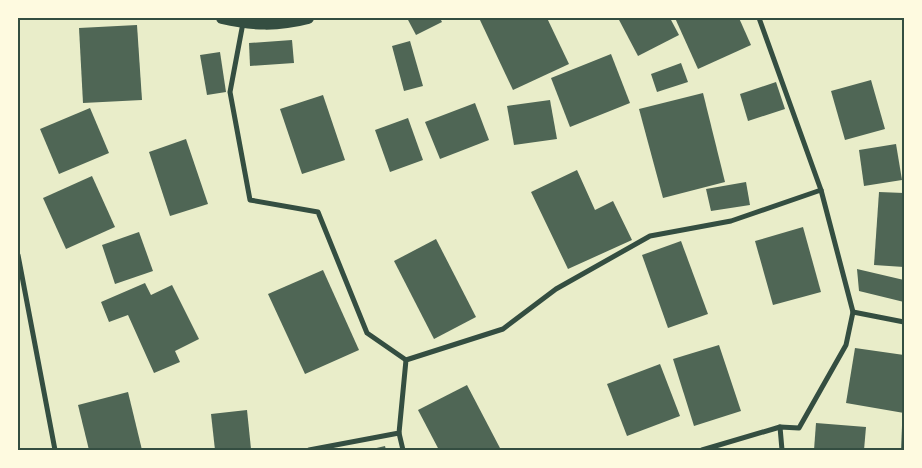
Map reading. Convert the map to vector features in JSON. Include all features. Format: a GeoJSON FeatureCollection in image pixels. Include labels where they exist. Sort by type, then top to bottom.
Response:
{"type":"FeatureCollection","features":[{"type":"Feature","properties":{"kind":"main road"},"geometry":{"type":"LineString","coordinates":[[222,18],[243,22],[285,24],[308,18]]}},
{"type":"Feature","properties":{"kind":"street"},"geometry":{"type":"LineString","coordinates":[[702,450],[780,428],[799,428],[846,345],[853,312],[821,190],[758,18]]}},
{"type":"Feature","properties":{"kind":"street"},"geometry":{"type":"LineString","coordinates":[[243,22],[230,92],[250,200],[318,212],[367,332],[406,360]]}},
{"type":"Feature","properties":{"kind":"street"},"geometry":{"type":"LineString","coordinates":[[406,360],[502,329],[556,289],[650,236],[731,221],[821,190]]}},
{"type":"Feature","properties":{"kind":"street"},"geometry":{"type":"LineString","coordinates":[[18,255],[55,450]]}},
{"type":"Feature","properties":{"kind":"street"},"geometry":{"type":"LineString","coordinates":[[853,312],[904,322]]}},
{"type":"Feature","properties":{"kind":"street"},"geometry":{"type":"LineString","coordinates":[[403,450],[399,433],[406,360]]}},
{"type":"Feature","properties":{"kind":"street"},"geometry":{"type":"LineString","coordinates":[[780,428],[782,450]]}},
{"type":"Feature","properties":{"kind":"street"},"geometry":{"type":"LineString","coordinates":[[309,450],[399,433]]}},
{"type":"Feature","properties":{"kind":"building"},"geometry":{"type":"Polygon","coordinates":[[[407,18],[440,18],[442,22],[416,35],[407,18]]]}},
{"type":"Feature","properties":{"kind":"building"},"geometry":{"type":"Polygon","coordinates":[[[479,18],[547,18],[569,64],[513,90],[479,18]]]}},
{"type":"Feature","properties":{"kind":"building"},"geometry":{"type":"Polygon","coordinates":[[[618,18],[670,18],[679,35],[638,56],[618,18]]]}},
{"type":"Feature","properties":{"kind":"building"},"geometry":{"type":"Polygon","coordinates":[[[675,18],[739,18],[751,45],[698,69],[675,18]]]}},
{"type":"Feature","properties":{"kind":"building"},"geometry":{"type":"Polygon","coordinates":[[[137,25],[142,100],[83,103],[79,28],[137,25]]]}},
{"type":"Feature","properties":{"kind":"building"},"geometry":{"type":"Polygon","coordinates":[[[292,40],[294,63],[250,66],[249,43],[292,40]]]}},
{"type":"Feature","properties":{"kind":"building"},"geometry":{"type":"Polygon","coordinates":[[[410,41],[423,86],[404,91],[392,46],[410,41]]]}},
{"type":"Feature","properties":{"kind":"building"},"geometry":{"type":"Polygon","coordinates":[[[220,52],[226,92],[207,95],[200,55],[220,52]]]}},
{"type":"Feature","properties":{"kind":"building"},"geometry":{"type":"Polygon","coordinates":[[[611,54],[630,103],[570,127],[551,78],[611,54]]]}},
{"type":"Feature","properties":{"kind":"building"},"geometry":{"type":"Polygon","coordinates":[[[681,63],[688,82],[657,92],[651,74],[681,63]]]}},
{"type":"Feature","properties":{"kind":"building"},"geometry":{"type":"Polygon","coordinates":[[[871,80],[885,129],[845,140],[831,91],[871,80]]]}},
{"type":"Feature","properties":{"kind":"building"},"geometry":{"type":"Polygon","coordinates":[[[776,82],[785,109],[748,121],[740,94],[776,82]]]}},
{"type":"Feature","properties":{"kind":"building"},"geometry":{"type":"Polygon","coordinates":[[[703,93],[725,182],[663,198],[639,109],[703,93]]]}},
{"type":"Feature","properties":{"kind":"building"},"geometry":{"type":"Polygon","coordinates":[[[323,95],[345,160],[302,174],[280,109],[323,95]]]}},
{"type":"Feature","properties":{"kind":"building"},"geometry":{"type":"Polygon","coordinates":[[[550,100],[557,139],[514,145],[507,106],[550,100]]]}},
{"type":"Feature","properties":{"kind":"building"},"geometry":{"type":"Polygon","coordinates":[[[475,103],[489,140],[440,159],[425,122],[475,103]]]}},
{"type":"Feature","properties":{"kind":"building"},"geometry":{"type":"Polygon","coordinates":[[[90,108],[109,153],[59,174],[40,129],[90,108]]]}},
{"type":"Feature","properties":{"kind":"building"},"geometry":{"type":"Polygon","coordinates":[[[408,118],[423,160],[390,172],[375,130],[408,118]]]}},
{"type":"Feature","properties":{"kind":"building"},"geometry":{"type":"Polygon","coordinates":[[[186,139],[208,204],[170,216],[149,152],[186,139]]]}},
{"type":"Feature","properties":{"kind":"building"},"geometry":{"type":"Polygon","coordinates":[[[896,144],[902,180],[864,186],[859,150],[896,144]]]}},
{"type":"Feature","properties":{"kind":"building"},"geometry":{"type":"Polygon","coordinates":[[[577,170],[595,210],[613,201],[632,240],[568,269],[531,192],[577,170]]]}},
{"type":"Feature","properties":{"kind":"building"},"geometry":{"type":"Polygon","coordinates":[[[92,176],[115,227],[66,249],[43,198],[92,176]]]}},
{"type":"Feature","properties":{"kind":"building"},"geometry":{"type":"Polygon","coordinates":[[[746,182],[750,205],[711,211],[706,189],[746,182]]]}},
{"type":"Feature","properties":{"kind":"building"},"geometry":{"type":"Polygon","coordinates":[[[879,192],[904,193],[904,267],[874,265],[879,192]]]}},
{"type":"Feature","properties":{"kind":"building"},"geometry":{"type":"Polygon","coordinates":[[[803,227],[821,292],[773,305],[755,241],[803,227]]]}},
{"type":"Feature","properties":{"kind":"building"},"geometry":{"type":"Polygon","coordinates":[[[139,232],[153,271],[115,284],[102,245],[139,232]]]}},
{"type":"Feature","properties":{"kind":"building"},"geometry":{"type":"Polygon","coordinates":[[[436,239],[476,317],[434,339],[394,261],[436,239]]]}},
{"type":"Feature","properties":{"kind":"building"},"geometry":{"type":"Polygon","coordinates":[[[681,241],[708,314],[668,328],[642,255],[681,241]]]}},
{"type":"Feature","properties":{"kind":"building"},"geometry":{"type":"Polygon","coordinates":[[[857,269],[904,280],[904,302],[859,291],[857,269]]]}},
{"type":"Feature","properties":{"kind":"building"},"geometry":{"type":"Polygon","coordinates":[[[323,270],[359,350],[305,374],[268,294],[323,270]]]}},
{"type":"Feature","properties":{"kind":"building"},"geometry":{"type":"Polygon","coordinates":[[[145,283],[151,295],[172,285],[199,339],[175,351],[180,362],[154,373],[128,315],[109,322],[101,302],[145,283]]]}},
{"type":"Feature","properties":{"kind":"building"},"geometry":{"type":"Polygon","coordinates":[[[719,345],[741,411],[694,426],[673,359],[719,345]]]}},
{"type":"Feature","properties":{"kind":"building"},"geometry":{"type":"Polygon","coordinates":[[[855,348],[904,355],[904,413],[846,403],[855,348]]]}},
{"type":"Feature","properties":{"kind":"building"},"geometry":{"type":"Polygon","coordinates":[[[660,364],[680,416],[627,436],[607,384],[660,364]]]}},
{"type":"Feature","properties":{"kind":"building"},"geometry":{"type":"Polygon","coordinates":[[[467,385],[501,450],[439,450],[418,410],[467,385]]]}},
{"type":"Feature","properties":{"kind":"building"},"geometry":{"type":"Polygon","coordinates":[[[128,392],[142,450],[89,450],[78,405],[128,392]]]}},
{"type":"Feature","properties":{"kind":"building"},"geometry":{"type":"Polygon","coordinates":[[[247,410],[251,449],[215,450],[211,414],[247,410]]]}},
{"type":"Feature","properties":{"kind":"building"},"geometry":{"type":"Polygon","coordinates":[[[816,423],[866,427],[864,450],[814,450],[816,423]]]}},
{"type":"Feature","properties":{"kind":"building"},"geometry":{"type":"Polygon","coordinates":[[[902,426],[904,426],[904,450],[901,450],[902,426]]]}},
{"type":"Feature","properties":{"kind":"building"},"geometry":{"type":"Polygon","coordinates":[[[385,446],[386,450],[368,450],[385,446]]]}}]}
